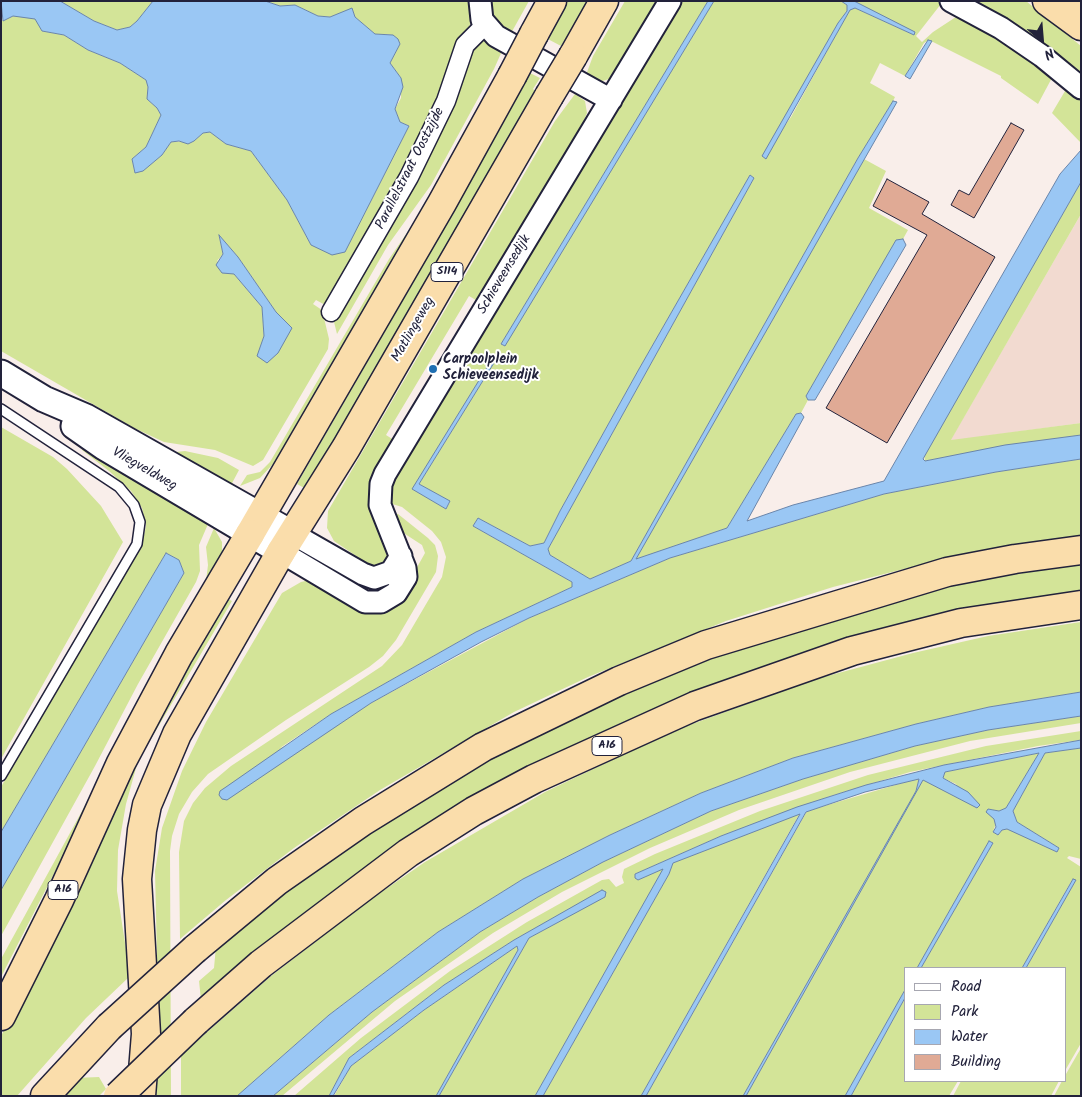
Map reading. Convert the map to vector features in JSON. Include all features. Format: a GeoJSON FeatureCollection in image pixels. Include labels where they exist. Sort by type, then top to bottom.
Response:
{"type":"FeatureCollection","features":[{"type":"Feature","properties":{"kind":"highway","name":"S114"},"geometry":{"type":"LineString","coordinates":[[255,524],[442,203],[552,1]]}},
{"type":"Feature","properties":{"kind":"highway","name":"Matlingeweg"},"geometry":{"type":"LineString","coordinates":[[142,1096],[146,1034],[137,860],[148,805],[177,734],[287,543],[351,440],[604,1]]}},
{"type":"Feature","properties":{"kind":"highway"},"geometry":{"type":"LineString","coordinates":[[1047,1],[1081,26]]}},
{"type":"Feature","properties":{"kind":"highway","name":"A16"},"geometry":{"type":"LineString","coordinates":[[1,1016],[144,718],[255,524]]}},
{"type":"Feature","properties":{"kind":"highway"},"geometry":{"type":"LineString","coordinates":[[45,1096],[109,1027],[196,949],[277,881],[362,821],[483,747],[619,681],[706,645],[947,572],[1015,559],[1081,550]]}},
{"type":"Feature","properties":{"kind":"highway","name":"A16"},"geometry":{"type":"LineString","coordinates":[[118,1096],[196,1021],[261,964],[408,853],[474,812],[534,779],[695,706],[852,651],[961,623],[1081,605]]}},
{"type":"Feature","properties":{"kind":"main road","name":"Vliegveldweg"},"geometry":{"type":"LineString","coordinates":[[1,373],[44,398],[73,425],[104,448],[255,524],[287,543]]}},
{"type":"Feature","properties":{"kind":"street"},"geometry":{"type":"LineString","coordinates":[[480,1],[480,14],[485,25],[496,36],[611,100]]}},
{"type":"Feature","properties":{"kind":"street","name":"Schieveensedijk"},"geometry":{"type":"LineString","coordinates":[[287,543],[356,598],[372,604],[389,598],[396,593],[406,577],[402,556],[380,505],[381,484],[385,474],[670,1]]}},
{"type":"Feature","properties":{"kind":"street"},"geometry":{"type":"LineString","coordinates":[[951,1],[1026,45],[1081,88]]}},
{"type":"Feature","properties":{"kind":"street","name":"Parallelstraat Oostzijde"},"geometry":{"type":"LineString","coordinates":[[331,312],[409,177],[446,101],[465,45],[485,25]]}},
{"type":"Feature","properties":{"kind":"lane"},"geometry":{"type":"LineString","coordinates":[[1,409],[119,487],[134,505],[140,522],[137,544],[1,776]]}},
{"type":"Feature","properties":{"kind":"shaded area"},"geometry":{"type":"Polygon","coordinates":[[[1081,214],[1081,423],[950,441],[1081,214]]]}},
{"type":"Feature","properties":{"kind":"green space"},"geometry":{"type":"Polygon","coordinates":[[[60,1],[153,1],[130,27],[117,30],[94,21],[60,1]]]}},
{"type":"Feature","properties":{"kind":"green space"},"geometry":{"type":"Polygon","coordinates":[[[265,1],[471,1],[473,17],[429,125],[327,306],[316,300],[313,304],[325,312],[324,318],[329,339],[328,349],[263,460],[253,466],[215,450],[164,442],[134,428],[1,351],[1,19],[3,21],[13,16],[24,16],[36,19],[42,31],[64,35],[88,50],[120,63],[146,80],[148,87],[147,99],[157,108],[161,115],[146,147],[132,159],[135,173],[143,170],[162,155],[171,142],[194,141],[203,133],[210,132],[226,144],[251,151],[287,200],[311,245],[356,230],[409,126],[400,122],[395,109],[401,98],[401,78],[390,63],[400,44],[393,35],[375,34],[355,17],[352,9],[330,17],[318,16],[295,5],[280,6],[265,1]],[[219,236],[223,254],[217,261],[234,274],[262,307],[264,336],[258,356],[292,328],[276,312],[238,257],[219,236]]]}},
{"type":"Feature","properties":{"kind":"green space"},"geometry":{"type":"Polygon","coordinates":[[[491,1],[529,1],[510,35],[501,30],[503,26],[492,14],[491,1]]]}},
{"type":"Feature","properties":{"kind":"green space"},"geometry":{"type":"Polygon","coordinates":[[[561,1],[589,1],[561,46],[544,37],[561,1]]]}},
{"type":"Feature","properties":{"kind":"green space"},"geometry":{"type":"Polygon","coordinates":[[[625,1],[662,1],[613,78],[602,81],[586,75],[593,56],[625,1]]]}},
{"type":"Feature","properties":{"kind":"green space"},"geometry":{"type":"Polygon","coordinates":[[[678,1],[708,1],[501,344],[504,346],[714,1],[841,1],[847,5],[847,11],[838,23],[763,156],[791,117],[850,9],[855,8],[914,35],[854,1],[937,1],[941,4],[916,36],[922,42],[933,32],[962,13],[1054,74],[1038,104],[1001,78],[1001,76],[929,40],[924,43],[905,76],[880,63],[870,83],[895,97],[893,101],[858,158],[631,561],[590,579],[550,555],[548,549],[754,178],[750,175],[639,369],[544,543],[530,546],[478,518],[473,526],[572,582],[572,587],[476,632],[331,714],[280,748],[323,733],[371,703],[529,618],[670,558],[884,494],[996,472],[1081,459],[1081,538],[989,552],[912,567],[833,587],[726,621],[588,677],[514,712],[380,790],[294,848],[226,900],[180,939],[179,852],[184,821],[193,803],[205,788],[231,766],[382,666],[402,645],[442,577],[446,557],[441,542],[432,531],[402,507],[386,502],[387,491],[678,1]],[[494,356],[413,489],[446,509],[450,502],[419,484],[497,358],[494,356]]]}},
{"type":"Feature","properties":{"kind":"green space"},"geometry":{"type":"Polygon","coordinates":[[[966,1],[1026,1],[1081,46],[1081,79],[966,1]]]}},
{"type":"Feature","properties":{"kind":"green space"},"geometry":{"type":"Polygon","coordinates":[[[487,39],[491,41],[489,44],[502,51],[494,69],[431,185],[388,245],[337,334],[333,318],[470,49],[481,40],[487,39]]]}},
{"type":"Feature","properties":{"kind":"green space"},"geometry":{"type":"Polygon","coordinates":[[[528,72],[540,78],[533,89],[535,91],[533,98],[306,489],[297,484],[425,262],[453,201],[528,72]]]}},
{"type":"Feature","properties":{"kind":"green space"},"geometry":{"type":"Polygon","coordinates":[[[1068,86],[1081,97],[1081,143],[1052,113],[1068,86]]]}},
{"type":"Feature","properties":{"kind":"green space"},"geometry":{"type":"Polygon","coordinates":[[[575,94],[585,101],[587,113],[584,120],[589,123],[481,303],[469,296],[386,435],[397,442],[378,474],[391,553],[390,560],[378,568],[371,566],[334,541],[327,528],[328,511],[555,121],[575,94]]]}},
{"type":"Feature","properties":{"kind":"green space"},"geometry":{"type":"Polygon","coordinates":[[[864,159],[886,171],[869,208],[908,230],[903,239],[896,241],[806,396],[808,400],[801,413],[796,414],[727,528],[635,560],[864,159]]]}},
{"type":"Feature","properties":{"kind":"green space"},"geometry":{"type":"Polygon","coordinates":[[[1081,182],[1081,214],[951,440],[1081,423],[1081,435],[925,461],[924,455],[1081,182]]]}},
{"type":"Feature","properties":{"kind":"green space"},"geometry":{"type":"Polygon","coordinates":[[[433,195],[398,250],[273,464],[260,478],[240,486],[247,475],[260,472],[270,462],[389,259],[433,195]]]}},
{"type":"Feature","properties":{"kind":"green space"},"geometry":{"type":"Polygon","coordinates":[[[1,427],[53,457],[67,469],[101,506],[123,542],[1,759],[1,427]]]}},
{"type":"Feature","properties":{"kind":"green space"},"geometry":{"type":"Polygon","coordinates":[[[86,443],[208,524],[199,545],[200,571],[196,582],[138,684],[1,936],[1,890],[184,573],[179,560],[166,553],[1,832],[1,787],[141,545],[146,526],[142,508],[131,491],[82,450],[86,443]]]}},
{"type":"Feature","properties":{"kind":"green space"},"geometry":{"type":"Polygon","coordinates":[[[185,451],[218,458],[239,470],[230,487],[158,454],[185,451]]]}},
{"type":"Feature","properties":{"kind":"green space"},"geometry":{"type":"Polygon","coordinates":[[[389,513],[398,514],[428,538],[435,545],[438,556],[436,572],[396,640],[383,656],[369,667],[286,720],[208,774],[192,792],[179,814],[172,836],[170,851],[171,1096],[153,1096],[158,999],[155,871],[162,828],[182,771],[206,722],[282,593],[301,582],[310,580],[327,587],[401,596],[425,553],[422,545],[402,532],[389,513]]]}},
{"type":"Feature","properties":{"kind":"green space"},"geometry":{"type":"Polygon","coordinates":[[[214,528],[222,542],[222,559],[85,813],[1,977],[1,959],[82,811],[129,718],[206,581],[208,565],[206,547],[214,528]]]}},
{"type":"Feature","properties":{"kind":"green space"},"geometry":{"type":"Polygon","coordinates":[[[1081,564],[1081,595],[633,720],[201,1000],[199,981],[214,968],[216,946],[281,890],[498,750],[718,651],[883,601],[973,581],[1081,564]]]}},
{"type":"Feature","properties":{"kind":"green space"},"geometry":{"type":"Polygon","coordinates":[[[222,596],[232,601],[138,761],[126,804],[118,850],[117,891],[128,962],[128,978],[86,1018],[17,1096],[1,1096],[1,1036],[21,999],[105,819],[222,596]]]}},
{"type":"Feature","properties":{"kind":"green space"},"geometry":{"type":"Polygon","coordinates":[[[1081,622],[1081,692],[989,707],[916,724],[793,758],[701,793],[610,835],[523,879],[438,932],[329,1015],[237,1096],[181,1096],[181,1055],[271,976],[370,900],[425,862],[545,792],[673,731],[816,679],[913,653],[988,636],[1081,622]]]}},
{"type":"Feature","properties":{"kind":"green space"},"geometry":{"type":"Polygon","coordinates":[[[1081,716],[1081,723],[970,741],[850,772],[739,810],[650,848],[562,892],[493,933],[395,1001],[282,1096],[273,1096],[372,1012],[480,932],[538,897],[603,862],[711,811],[803,779],[915,746],[988,730],[1081,716]]]}},
{"type":"Feature","properties":{"kind":"green space"},"geometry":{"type":"Polygon","coordinates":[[[1081,731],[1081,740],[1038,746],[910,772],[831,796],[721,836],[635,874],[638,880],[664,868],[535,1096],[439,1096],[529,938],[560,921],[604,890],[514,940],[444,985],[349,1058],[329,1096],[294,1096],[361,1038],[450,971],[527,922],[602,880],[609,879],[616,887],[624,883],[622,877],[624,869],[655,854],[760,811],[868,775],[986,746],[1081,731]]]}},
{"type":"Feature","properties":{"kind":"green space"},"geometry":{"type":"Polygon","coordinates":[[[1081,748],[1081,859],[1069,856],[1067,858],[1081,867],[1081,1043],[1067,1067],[1067,967],[1027,967],[1076,880],[1073,879],[1068,887],[1023,967],[922,967],[993,843],[989,841],[918,967],[904,967],[904,992],[845,1096],[746,1096],[923,779],[962,800],[956,784],[943,778],[945,772],[1039,753],[1006,808],[999,811],[988,809],[996,823],[993,832],[998,835],[1002,830],[1007,829],[1057,852],[1059,848],[1017,822],[1013,811],[1045,753],[1081,748]]]}},
{"type":"Feature","properties":{"kind":"green space"},"geometry":{"type":"Polygon","coordinates":[[[919,778],[916,791],[743,1096],[646,1096],[807,811],[919,778]]]}},
{"type":"Feature","properties":{"kind":"green space"},"geometry":{"type":"Polygon","coordinates":[[[800,813],[641,1096],[543,1096],[669,874],[673,863],[800,813]]]}},
{"type":"Feature","properties":{"kind":"green space"},"geometry":{"type":"Polygon","coordinates":[[[517,946],[518,950],[436,1096],[334,1096],[351,1066],[424,1010],[517,946]]]}},
{"type":"Feature","properties":{"kind":"green space"},"geometry":{"type":"Polygon","coordinates":[[[904,1000],[904,1082],[957,1082],[949,1096],[851,1096],[904,1000]]]}},
{"type":"Feature","properties":{"kind":"green space"},"geometry":{"type":"Polygon","coordinates":[[[1081,1048],[1081,1096],[1054,1096],[1061,1082],[1067,1082],[1067,1072],[1081,1048]]]}},
{"type":"Feature","properties":{"kind":"green space"},"geometry":{"type":"Polygon","coordinates":[[[99,1077],[106,1089],[99,1096],[59,1096],[75,1078],[99,1077]]]}},
{"type":"Feature","properties":{"kind":"green space"},"geometry":{"type":"Polygon","coordinates":[[[960,1082],[1058,1082],[1051,1096],[953,1096],[960,1082]]]}},
{"type":"Feature","properties":{"kind":"water"},"geometry":{"type":"Polygon","coordinates":[[[1,1],[60,1],[94,21],[117,30],[130,27],[153,1],[265,1],[280,6],[295,5],[318,16],[330,17],[352,8],[355,17],[375,34],[393,35],[398,39],[400,44],[390,63],[401,78],[403,87],[395,109],[400,122],[409,126],[345,252],[332,255],[311,245],[287,200],[251,151],[226,144],[210,132],[203,133],[188,144],[179,141],[171,142],[162,155],[143,171],[135,173],[132,159],[146,147],[161,115],[157,108],[147,99],[148,87],[146,80],[120,63],[88,50],[64,35],[42,31],[35,19],[13,16],[3,21],[1,1]]]}},
{"type":"Feature","properties":{"kind":"water"},"geometry":{"type":"Polygon","coordinates":[[[708,1],[714,1],[505,346],[501,344],[708,1]]]}},
{"type":"Feature","properties":{"kind":"water"},"geometry":{"type":"Polygon","coordinates":[[[841,1],[854,1],[915,32],[914,35],[855,8],[850,10],[766,159],[762,156],[838,23],[847,11],[847,5],[841,1]]]}},
{"type":"Feature","properties":{"kind":"water"},"geometry":{"type":"Polygon","coordinates":[[[928,40],[932,41],[910,79],[905,76],[928,40]]]}},
{"type":"Feature","properties":{"kind":"water"},"geometry":{"type":"Polygon","coordinates":[[[893,101],[897,102],[636,559],[727,528],[796,414],[801,413],[804,417],[747,521],[793,505],[884,481],[1060,174],[1081,150],[1081,182],[923,459],[925,461],[1005,445],[1081,435],[1081,459],[996,472],[884,494],[670,558],[529,618],[481,642],[371,703],[227,800],[222,799],[219,795],[220,791],[331,714],[476,632],[572,587],[572,582],[473,526],[478,518],[530,546],[544,543],[639,369],[750,175],[754,178],[548,549],[550,555],[590,579],[631,561],[858,158],[893,101]]]}},
{"type":"Feature","properties":{"kind":"water"},"geometry":{"type":"Polygon","coordinates":[[[219,235],[238,257],[276,312],[292,328],[278,353],[267,363],[257,356],[264,336],[262,307],[234,274],[222,273],[216,265],[223,254],[219,235]]]}},
{"type":"Feature","properties":{"kind":"water"},"geometry":{"type":"Polygon","coordinates":[[[903,239],[906,245],[815,400],[808,400],[806,396],[896,240],[903,239]]]}},
{"type":"Feature","properties":{"kind":"water"},"geometry":{"type":"Polygon","coordinates":[[[494,356],[497,358],[419,484],[450,501],[446,509],[412,489],[494,356]]]}},
{"type":"Feature","properties":{"kind":"water"},"geometry":{"type":"Polygon","coordinates":[[[166,553],[179,560],[184,573],[1,890],[1,832],[166,553]]]}},
{"type":"Feature","properties":{"kind":"water"},"geometry":{"type":"Polygon","coordinates":[[[1081,692],[1081,716],[988,730],[915,746],[803,779],[711,811],[603,862],[538,897],[480,932],[372,1012],[273,1096],[237,1096],[329,1015],[438,932],[523,879],[610,835],[701,793],[793,758],[916,724],[989,707],[1081,692]]]}},
{"type":"Feature","properties":{"kind":"water"},"geometry":{"type":"Polygon","coordinates":[[[1081,740],[1081,748],[1045,753],[1013,811],[1017,822],[1059,848],[1057,852],[1007,829],[1002,830],[998,835],[993,832],[996,827],[994,819],[986,812],[988,809],[999,811],[1006,808],[1039,753],[945,772],[943,778],[968,792],[980,805],[977,808],[923,780],[746,1096],[743,1096],[916,791],[919,779],[865,792],[806,812],[646,1096],[641,1096],[800,814],[673,863],[669,874],[543,1096],[535,1096],[663,869],[638,880],[635,878],[635,874],[721,836],[797,807],[866,785],[944,765],[1081,740]]]}},
{"type":"Feature","properties":{"kind":"water"},"geometry":{"type":"Polygon","coordinates":[[[989,841],[993,843],[922,967],[918,967],[989,841]]]}},
{"type":"Feature","properties":{"kind":"water"},"geometry":{"type":"Polygon","coordinates":[[[1073,879],[1076,880],[1027,967],[1023,967],[1073,879]]]}},
{"type":"Feature","properties":{"kind":"water"},"geometry":{"type":"Polygon","coordinates":[[[602,890],[606,892],[605,897],[529,938],[439,1096],[436,1096],[518,950],[517,946],[424,1010],[351,1066],[333,1096],[329,1096],[349,1058],[444,985],[514,940],[602,890]]]}},
{"type":"Feature","properties":{"kind":"water"},"geometry":{"type":"Polygon","coordinates":[[[904,992],[904,1000],[851,1096],[845,1096],[904,992]]]}},
{"type":"Feature","properties":{"kind":"building"},"geometry":{"type":"Polygon","coordinates":[[[1011,123],[1024,130],[974,218],[951,205],[959,190],[969,195],[1011,123]]]}},
{"type":"Feature","properties":{"kind":"building"},"geometry":{"type":"Polygon","coordinates":[[[887,179],[929,202],[922,214],[995,257],[887,443],[826,408],[927,235],[873,206],[887,179]]]}},
{"type":"Feature","properties":{"kind":"place","name":"Carpoolplein Schieveensedijk"},"geometry":{"type":"Point","coordinates":[433,369]}}]}
